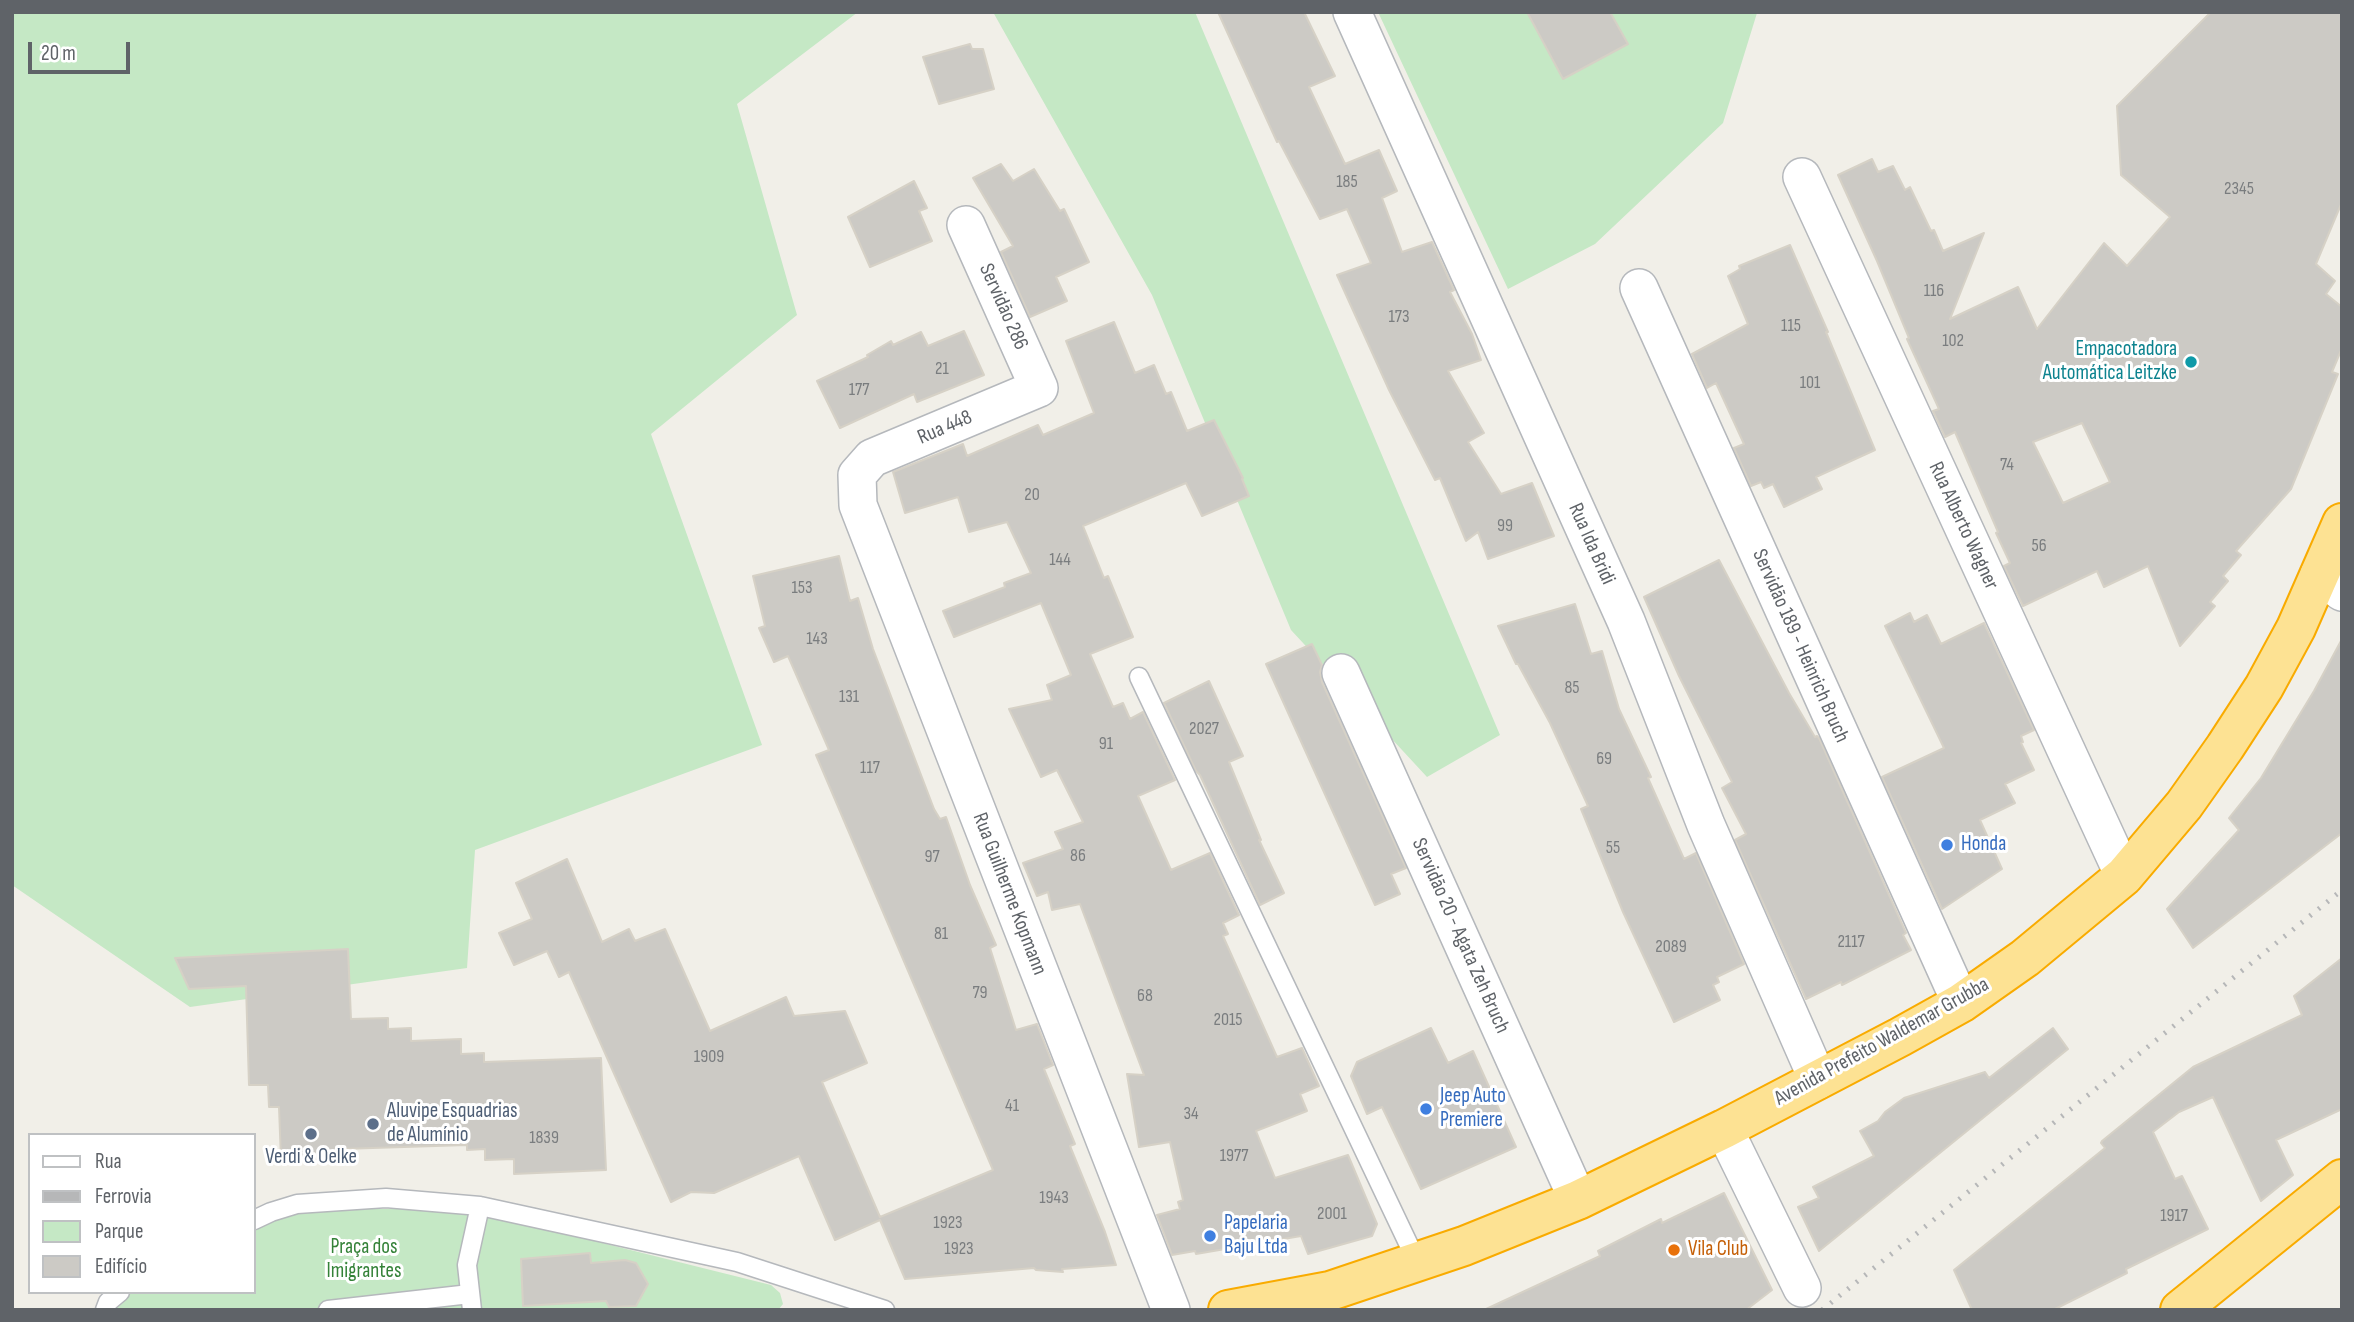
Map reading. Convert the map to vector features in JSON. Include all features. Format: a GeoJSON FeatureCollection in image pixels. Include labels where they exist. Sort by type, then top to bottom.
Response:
{"type":"FeatureCollection","features":[{"type":"Feature","properties":{"kind":"highway","name":"Avenida Prefeito Waldemar Grubba"},"geometry":{"type":"LineString","coordinates":[[1228,1310],[1330,1291],[1464,1246],[1578,1200],[1724,1129],[1961,1003],[2025,958],[2124,876],[2184,805],[2264,687],[2296,628],[2330,584],[2342,523]]}},
{"type":"Feature","properties":{"kind":"highway"},"geometry":{"type":"LineString","coordinates":[[2180,1310],[2342,1179]]}},
{"type":"Feature","properties":{"kind":"street","name":"Rua Ida Bridi"},"geometry":{"type":"LineString","coordinates":[[1352,12],[1626,621],[1706,825],[1818,1080]]}},
{"type":"Feature","properties":{"kind":"street","name":"Rua Alberto Wagner"},"geometry":{"type":"LineString","coordinates":[[1802,177],[2124,876]]}},
{"type":"Feature","properties":{"kind":"street","name":"Servidão 286"},"geometry":{"type":"LineString","coordinates":[[966,225],[1040,388]]}},
{"type":"Feature","properties":{"kind":"street","name":"Servidão 189 - Heinrich Bruch"},"geometry":{"type":"LineString","coordinates":[[1639,288],[1961,1003]]}},
{"type":"Feature","properties":{"kind":"street","name":"Rua 448"},"geometry":{"type":"LineString","coordinates":[[857,475],[872,458],[1040,388]]}},
{"type":"Feature","properties":{"kind":"street","name":"Rua Guilherme Kopmann"},"geometry":{"type":"LineString","coordinates":[[857,475],[858,505],[1171,1310]]}},
{"type":"Feature","properties":{"kind":"street","name":"Servidão 20 - Agata Zeh Bruch"},"geometry":{"type":"LineString","coordinates":[[1341,673],[1578,1200]]}},
{"type":"Feature","properties":{"kind":"street"},"geometry":{"type":"LineString","coordinates":[[1724,1129],[1802,1288]]}},
{"type":"Feature","properties":{"kind":"lane"},"geometry":{"type":"LineString","coordinates":[[1139,677],[1417,1262]]}},
{"type":"Feature","properties":{"kind":"lane"},"geometry":{"type":"LineString","coordinates":[[256,1219],[297,1204],[386,1198],[480,1206],[737,1262],[884,1310]]}},
{"type":"Feature","properties":{"kind":"lane"},"geometry":{"type":"LineString","coordinates":[[328,1310],[471,1302],[467,1265],[480,1206]]}},
{"type":"Feature","properties":{"kind":"lane"},"geometry":{"type":"LineString","coordinates":[[104,1310],[108,1302],[118,1294]]}},
{"type":"Feature","properties":{"kind":"green space"},"geometry":{"type":"Polygon","coordinates":[[[12,12],[858,12],[737,104],[797,315],[651,434],[762,745],[475,850],[467,968],[190,1007],[12,885],[12,12]]]}},
{"type":"Feature","properties":{"kind":"green space"},"geometry":{"type":"Polygon","coordinates":[[[993,12],[1195,12],[1500,735],[1427,777],[1291,630],[1152,295],[993,12]]]}},
{"type":"Feature","properties":{"kind":"green space"},"geometry":{"type":"Polygon","coordinates":[[[1378,12],[1757,13],[1723,123],[1595,244],[1508,289],[1378,12]]]}},
{"type":"Feature","properties":{"kind":"green space","name":"Praça dos Imigrantes"},"geometry":{"type":"Polygon","coordinates":[[[306,1209],[428,1209],[510,1220],[771,1285],[780,1293],[783,1304],[778,1310],[112,1310],[126,1294],[256,1294],[256,1225],[306,1209]]]}},
{"type":"Feature","properties":{"kind":"building"},"geometry":{"type":"Polygon","coordinates":[[[1218,12],[1304,12],[1335,76],[1309,87],[1345,164],[1379,150],[1397,191],[1382,198],[1402,252],[1432,242],[1454,290],[1450,292],[1472,334],[1481,360],[1448,371],[1484,433],[1468,442],[1501,494],[1532,483],[1554,536],[1488,559],[1478,532],[1466,541],[1440,478],[1435,480],[1389,390],[1337,275],[1371,263],[1347,209],[1320,219],[1279,141],[1277,142],[1218,12]]]}},
{"type":"Feature","properties":{"kind":"building"},"geometry":{"type":"Polygon","coordinates":[[[1527,12],[1610,12],[1628,44],[1563,79],[1527,12]]]}},
{"type":"Feature","properties":{"kind":"building"},"geometry":{"type":"Polygon","coordinates":[[[2211,12],[2342,12],[2342,202],[2316,264],[2335,281],[2326,294],[2342,307],[2342,348],[2332,372],[2338,374],[2291,489],[2236,551],[2241,555],[2223,576],[2228,581],[2210,602],[2215,606],[2180,646],[2148,566],[2104,587],[2097,571],[2023,606],[2004,566],[2010,563],[1996,533],[1998,532],[1955,432],[1945,437],[1933,411],[1939,409],[1838,175],[1872,159],[1878,172],[1893,166],[1905,190],[1910,187],[1943,251],[1984,233],[1950,319],[2018,287],[2037,329],[2104,243],[2127,266],[2170,217],[2121,175],[2117,106],[2211,12]],[[2082,423],[2033,442],[2063,503],[2110,482],[2082,423]]]}},
{"type":"Feature","properties":{"kind":"building"},"geometry":{"type":"Polygon","coordinates":[[[970,44],[972,49],[983,49],[994,89],[939,104],[923,57],[970,44]]]}},
{"type":"Feature","properties":{"kind":"building"},"geometry":{"type":"Polygon","coordinates":[[[1001,164],[1013,181],[1034,169],[1060,211],[1064,209],[1089,262],[1056,277],[1067,301],[1030,317],[1001,252],[1013,246],[973,178],[1001,164]]]}},
{"type":"Feature","properties":{"kind":"building"},"geometry":{"type":"Polygon","coordinates":[[[914,181],[927,208],[919,211],[932,241],[870,267],[848,217],[914,181]]]}},
{"type":"Feature","properties":{"kind":"building"},"geometry":{"type":"Polygon","coordinates":[[[1790,245],[1875,450],[1816,477],[1822,489],[1784,507],[1773,484],[1764,488],[1761,482],[1751,486],[1734,448],[1744,444],[1716,383],[1707,388],[1692,354],[1748,324],[1728,276],[1740,269],[1739,266],[1790,245]]]}},
{"type":"Feature","properties":{"kind":"building"},"geometry":{"type":"Polygon","coordinates":[[[1114,322],[1135,373],[1154,365],[1166,394],[1171,392],[1187,431],[1214,420],[1249,496],[1202,516],[1186,483],[1083,526],[1104,578],[1108,576],[1133,637],[1090,654],[1113,707],[1123,703],[1130,719],[1143,712],[1175,780],[1138,796],[1171,870],[1210,853],[1239,915],[1223,923],[1228,934],[1223,936],[1277,1057],[1302,1048],[1319,1086],[1300,1094],[1307,1111],[1256,1131],[1275,1178],[1348,1155],[1377,1224],[1372,1236],[1308,1254],[1301,1236],[1196,1254],[1195,1251],[1172,1255],[1157,1215],[1180,1209],[1178,1202],[1183,1200],[1170,1142],[1139,1147],[1127,1074],[1144,1075],[1080,904],[1052,910],[1048,892],[1037,896],[1023,863],[1063,849],[1055,832],[1083,822],[1057,770],[1041,777],[1009,709],[1052,700],[1047,685],[1071,675],[1041,603],[954,637],[943,611],[1005,587],[1004,583],[1031,573],[1007,522],[969,532],[958,497],[905,513],[893,472],[963,444],[967,456],[1038,425],[1043,435],[1094,413],[1066,341],[1114,322]]]}},
{"type":"Feature","properties":{"kind":"building"},"geometry":{"type":"Polygon","coordinates":[[[964,331],[984,375],[917,402],[914,394],[840,428],[817,381],[868,357],[867,355],[891,341],[893,345],[921,332],[928,346],[964,331]]]}},
{"type":"Feature","properties":{"kind":"building"},"geometry":{"type":"Polygon","coordinates":[[[839,556],[850,601],[858,598],[873,649],[934,809],[940,819],[946,817],[970,885],[996,945],[990,948],[1016,1030],[1037,1024],[1053,1065],[1044,1069],[1075,1144],[1070,1146],[1116,1265],[1062,1269],[1063,1272],[1034,1268],[905,1279],[880,1220],[835,1240],[799,1156],[714,1193],[691,1192],[671,1202],[569,972],[559,977],[547,951],[514,965],[499,933],[532,919],[516,883],[567,859],[602,942],[629,929],[635,941],[665,929],[710,1031],[786,997],[794,1016],[845,1011],[867,1063],[822,1082],[880,1217],[993,1170],[816,755],[829,750],[788,656],[774,662],[759,628],[765,626],[753,576],[839,556]]]}},
{"type":"Feature","properties":{"kind":"building"},"geometry":{"type":"Polygon","coordinates":[[[1719,560],[1789,693],[1815,737],[1819,738],[1906,933],[1903,935],[1911,950],[1842,985],[1841,982],[1806,999],[1735,840],[1746,834],[1722,788],[1732,782],[1679,676],[1644,597],[1719,560]]]}},
{"type":"Feature","properties":{"kind":"building"},"geometry":{"type":"Polygon","coordinates":[[[1575,604],[1591,654],[1602,651],[1619,709],[1651,777],[1648,778],[1684,859],[1696,853],[1744,964],[1717,977],[1719,982],[1713,985],[1720,1000],[1674,1022],[1623,912],[1581,809],[1588,806],[1550,723],[1498,626],[1575,604]]]}},
{"type":"Feature","properties":{"kind":"building"},"geometry":{"type":"Polygon","coordinates":[[[1910,613],[1914,622],[1927,615],[1941,644],[1984,623],[2034,730],[2021,736],[2021,743],[2034,770],[2005,784],[2015,803],[1980,820],[2002,869],[1942,909],[1882,777],[1944,748],[1885,626],[1910,613]]]}},
{"type":"Feature","properties":{"kind":"building"},"geometry":{"type":"Polygon","coordinates":[[[2342,639],[2342,833],[2193,948],[2167,909],[2239,830],[2229,818],[2261,778],[2342,639]]]}},
{"type":"Feature","properties":{"kind":"building"},"geometry":{"type":"Polygon","coordinates":[[[1312,644],[1322,665],[1322,682],[1406,868],[1391,874],[1400,894],[1375,905],[1266,664],[1312,644]]]}},
{"type":"Feature","properties":{"kind":"building"},"geometry":{"type":"Polygon","coordinates":[[[1209,681],[1243,756],[1229,762],[1259,840],[1284,893],[1260,905],[1164,703],[1209,681]]]}},
{"type":"Feature","properties":{"kind":"building"},"geometry":{"type":"Polygon","coordinates":[[[348,949],[351,1019],[388,1018],[388,1029],[411,1028],[411,1041],[461,1039],[461,1054],[484,1053],[484,1062],[601,1058],[606,1170],[514,1174],[514,1159],[485,1160],[485,1149],[467,1150],[467,1145],[341,1149],[341,1158],[281,1160],[279,1107],[269,1107],[268,1085],[249,1085],[246,986],[189,989],[175,958],[348,949]]]}},
{"type":"Feature","properties":{"kind":"building"},"geometry":{"type":"Polygon","coordinates":[[[2342,958],[2342,1109],[2276,1140],[2293,1175],[2261,1201],[2213,1097],[2179,1112],[2153,1132],[2175,1179],[2182,1176],[2208,1229],[2126,1269],[2127,1273],[2053,1310],[1972,1310],[1954,1270],[2105,1148],[2102,1141],[2193,1067],[2302,1015],[2294,996],[2342,958]]]}},
{"type":"Feature","properties":{"kind":"building","name":"Jeep Auto Premiere"},"geometry":{"type":"Polygon","coordinates":[[[1431,1028],[1448,1063],[1473,1051],[1516,1147],[1421,1189],[1382,1107],[1367,1114],[1351,1076],[1357,1062],[1431,1028]]]}},
{"type":"Feature","properties":{"kind":"building"},"geometry":{"type":"Polygon","coordinates":[[[2053,1028],[2068,1049],[1819,1251],[1798,1207],[1819,1198],[1813,1187],[1874,1156],[1860,1131],[1878,1121],[1885,1112],[1904,1098],[1985,1072],[1989,1078],[2053,1028]]]}},
{"type":"Feature","properties":{"kind":"building"},"geometry":{"type":"Polygon","coordinates":[[[1724,1193],[1772,1290],[1746,1310],[1484,1310],[1600,1256],[1598,1251],[1661,1219],[1662,1223],[1724,1193]]]}},
{"type":"Feature","properties":{"kind":"building"},"geometry":{"type":"Polygon","coordinates":[[[590,1253],[591,1263],[625,1260],[636,1263],[648,1284],[636,1306],[609,1307],[606,1301],[523,1306],[521,1259],[590,1253]]]}},
{"type":"Feature","properties":{"kind":"railway"},"geometry":{"type":"LineString","coordinates":[[1822,1310],[2342,890]]}},
{"type":"Feature","properties":{"kind":"place","name":"Empacotadora Automática Leitzke"},"geometry":{"type":"Point","coordinates":[2191,362]}},
{"type":"Feature","properties":{"kind":"place","name":"Honda"},"geometry":{"type":"Point","coordinates":[1947,845]}},
{"type":"Feature","properties":{"kind":"place","name":"Jeep Auto Premiere"},"geometry":{"type":"Point","coordinates":[1426,1109]}},
{"type":"Feature","properties":{"kind":"place","name":"Aluvipe Esquadrias de Alumínio"},"geometry":{"type":"Point","coordinates":[373,1124]}},
{"type":"Feature","properties":{"kind":"place","name":"Verdi & Oelke"},"geometry":{"type":"Point","coordinates":[311,1134]}},
{"type":"Feature","properties":{"kind":"place","name":"Papelaria Baju Ltda"},"geometry":{"type":"Point","coordinates":[1210,1236]}},
{"type":"Feature","properties":{"kind":"place","name":"Vila Club"},"geometry":{"type":"Point","coordinates":[1674,1250]}}]}
